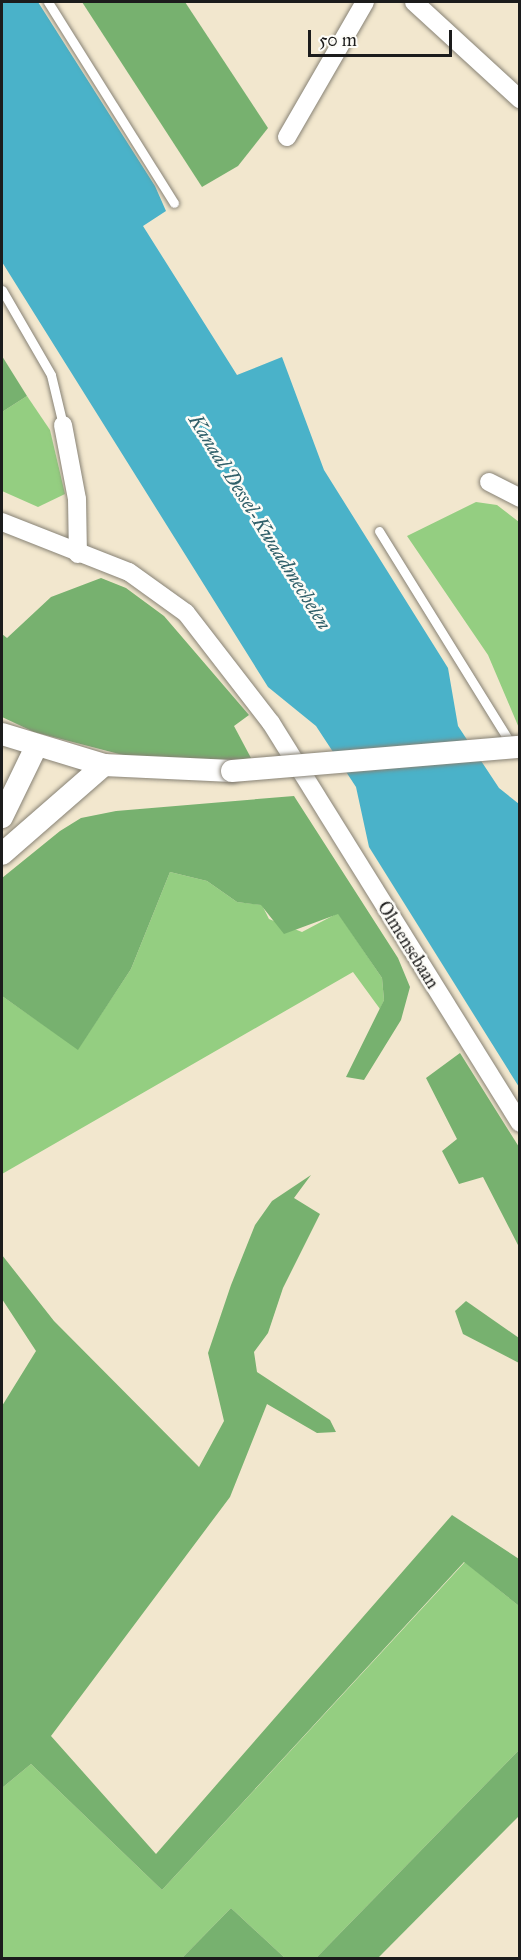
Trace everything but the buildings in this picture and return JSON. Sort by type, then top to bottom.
[{"type":"street","points":[[287,137],[365,2]]},
{"type":"street","points":[[414,2],[519,99]]},
{"type":"street","points":[[63,425],[77,498],[78,554]]},
{"type":"street","points":[[489,482],[519,498]]},
{"type":"street","name":"Olmensebaan","points":[[2,522],[78,554],[129,572],[159,591],[232,668],[519,1124]]},
{"type":"street","points":[[2,734],[35,749],[104,765],[232,771],[519,747]]},
{"type":"street","points":[[2,817],[35,749]]},
{"type":"street","points":[[2,854],[104,765]]},
{"type":"lane","points":[[48,2],[174,203]]},
{"type":"lane","points":[[2,290],[51,375],[63,425]]},
{"type":"lane","points":[[379,531],[519,757]]},
{"type":"green space","points":[[82,2],[185,2],[268,128],[238,166],[202,187]]},
{"type":"green space","points":[[2,356],[27,396],[2,412]]},
{"type":"green space","points":[[27,396],[50,430],[65,494],[38,507],[2,491],[2,412]]},
{"type":"green space","points":[[476,502],[497,505],[519,522],[519,728],[488,655],[407,536]]},
{"type":"green space","points":[[101,578],[126,588],[164,616],[249,715],[234,726],[251,758],[207,765],[150,762],[34,732],[2,717],[2,634],[7,638],[51,597]]},
{"type":"green space","points":[[294,796],[398,958],[410,987],[401,1020],[364,1080],[346,1077],[384,1000],[382,978],[338,914],[284,934],[261,905],[237,902],[207,881],[170,872],[131,969],[78,1050],[2,996],[2,878],[60,831],[81,818],[116,811]]},
{"type":"green space","points":[[170,872],[207,881],[237,902],[262,905],[269,919],[302,932],[338,913],[382,978],[384,1000],[380,1009],[353,972],[2,1174],[2,996],[78,1049],[131,969]]},
{"type":"green space","points":[[460,1053],[519,1147],[519,1247],[483,1177],[459,1184],[442,1151],[457,1139],[426,1078]]},
{"type":"green space","points":[[311,1175],[294,1198],[320,1214],[283,1288],[268,1333],[254,1352],[257,1372],[330,1420],[336,1432],[317,1433],[267,1404],[230,1497],[51,1736],[156,1854],[452,1515],[519,1559],[519,1606],[464,1562],[162,1890],[31,1764],[2,1788],[2,1406],[36,1351],[2,1299],[2,1255],[54,1321],[199,1467],[224,1421],[208,1353],[231,1285],[255,1225],[272,1201]]},
{"type":"green space","points":[[466,1301],[519,1338],[519,1363],[463,1334],[455,1311]]},
{"type":"green space","points":[[465,1562],[519,1606],[519,1750],[316,1958],[285,1958],[231,1908],[182,1958],[2,1958],[2,1788],[31,1764],[162,1890]]},
{"type":"green space","points":[[519,1750],[519,1816],[378,1958],[316,1958]]},
{"type":"green space","points":[[231,1908],[285,1958],[182,1958]]},
{"type":"water","name":"Kanaal Dessel-Kwaadmechelen","points":[[2,2],[38,2],[155,186],[166,211],[143,226],[237,375],[282,357],[324,470],[448,668],[458,726],[499,788],[519,804],[519,1087],[369,847],[356,787],[316,726],[268,687],[2,262]]}]
